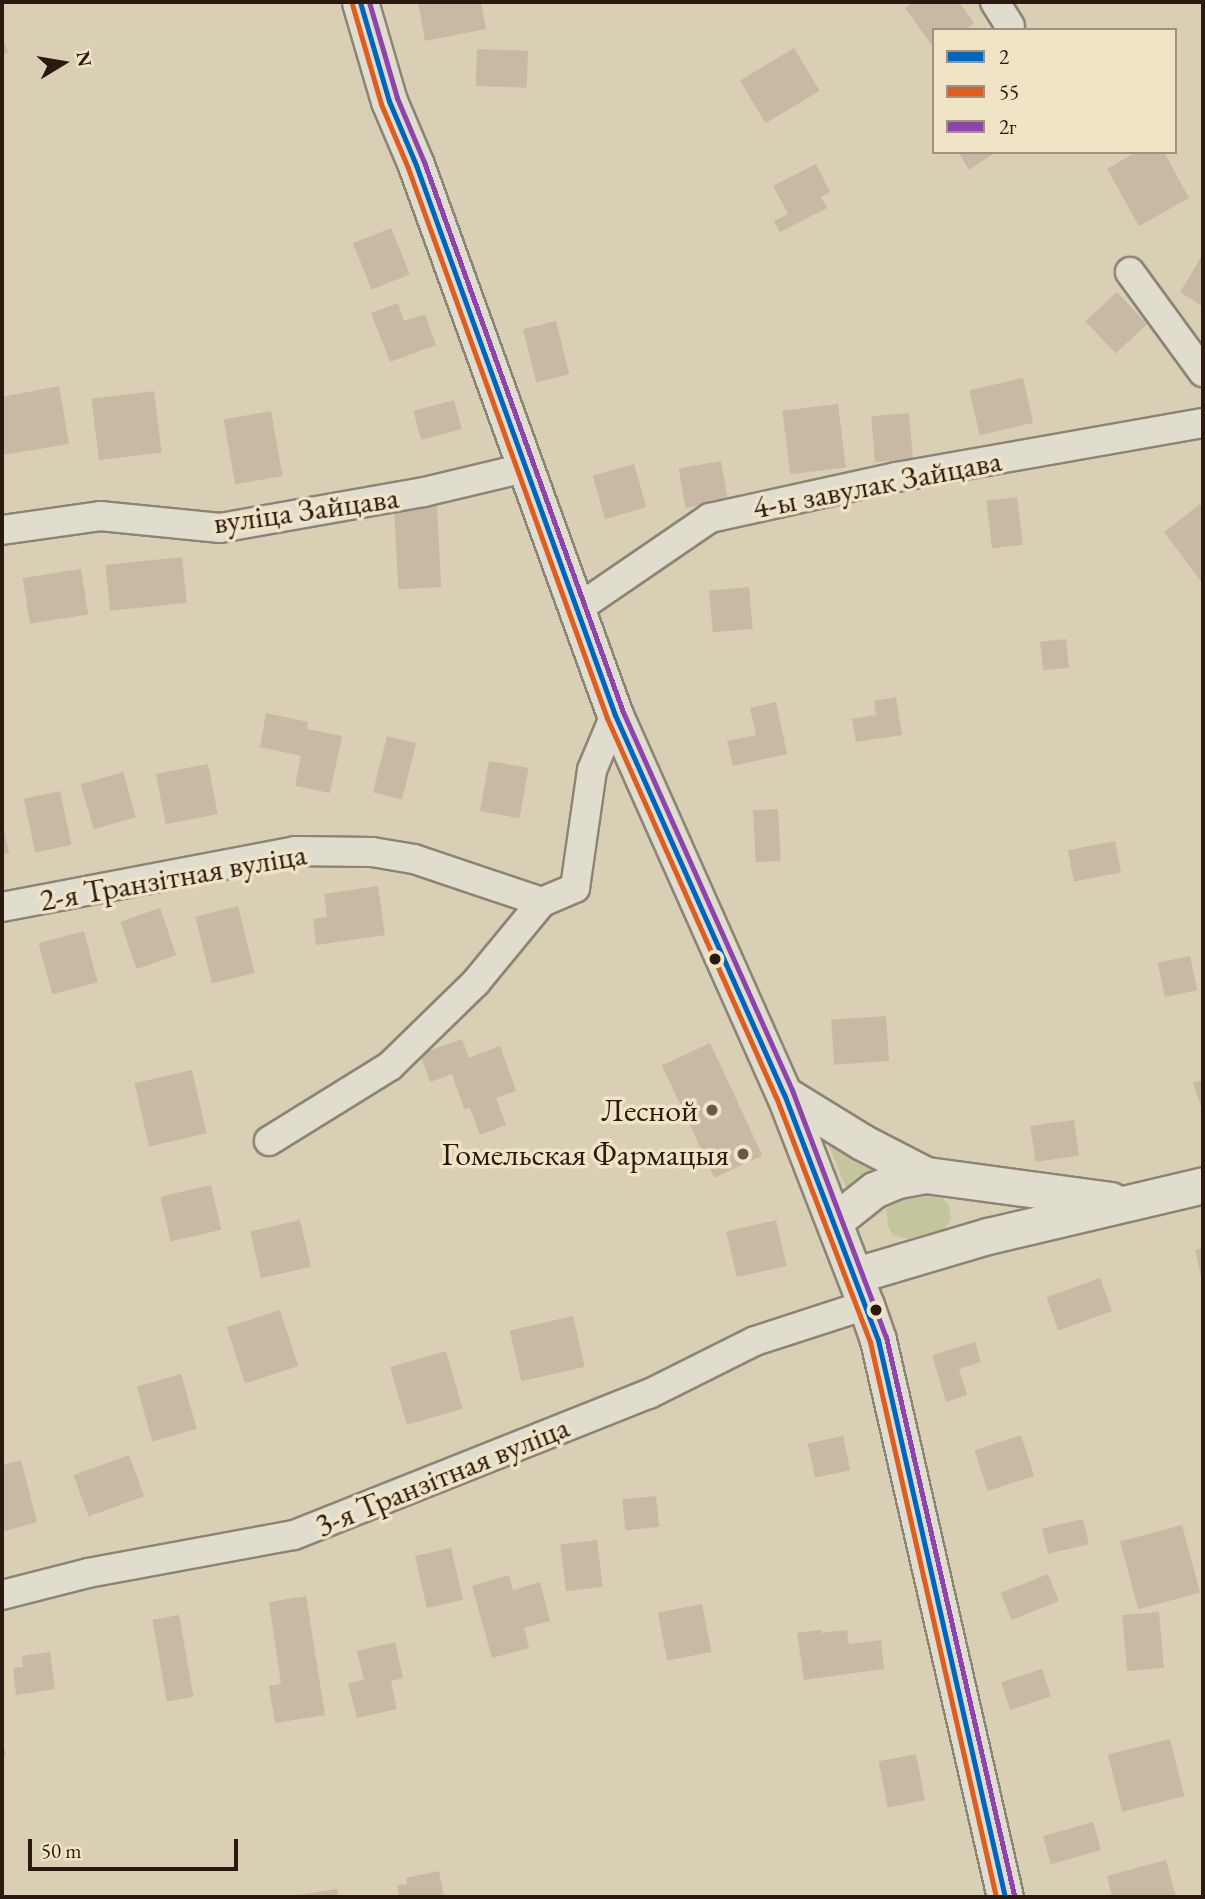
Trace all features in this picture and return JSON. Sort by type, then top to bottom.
[{"type":"street","points":[[360,2],[389,101],[416,165],[615,715],[784,1094],[861,1290],[878,1340],[1005,1897]]},
{"type":"street","points":[[995,2],[1010,26]]},
{"type":"street","points":[[1130,272],[1203,372]]},
{"type":"street","name":"4-ы завулак Зайцава","points":[[576,609],[710,518],[896,477],[1203,423]]},
{"type":"street","name":"вуліца Зайцава","points":[[2,530],[100,516],[220,528],[437,490],[525,468]]},
{"type":"street","points":[[269,1141],[390,1066],[476,982],[542,902],[575,888],[592,771],[615,715]]},
{"type":"street","name":"2-я Транзітная вуліца","points":[[2,907],[295,851],[372,852],[414,859],[542,902]]},
{"type":"street","points":[[784,1094],[862,1142],[926,1175]]},
{"type":"street","points":[[835,1221],[874,1190],[898,1180],[926,1175],[1127,1203]]},
{"type":"street","points":[[861,1290],[988,1236],[1203,1185]]},
{"type":"street","name":"3-я Транзітная вуліца","points":[[2,1595],[88,1573],[294,1535],[649,1394],[861,1290]]},
{"type":"green space","points":[[822,1129],[890,1166],[850,1197]]},
{"type":"green space","points":[[926,1192],[942,1197],[949,1206],[951,1219],[944,1229],[908,1239],[893,1235],[888,1226],[886,1209],[895,1200],[911,1193]]},
{"type":"building","points":[[418,2],[481,2],[486,29],[425,41]]},
{"type":"building","points":[[914,2],[959,2],[974,23],[968,28],[932,28],[932,45],[905,8]]},
{"type":"building","points":[[2,34],[8,53],[2,55]]},
{"type":"building","points":[[794,48],[820,91],[766,123],[740,80]]},
{"type":"building","points":[[477,49],[528,51],[527,88],[476,86]]},
{"type":"building","points":[[959,154],[993,154],[969,170]]},
{"type":"building","points":[[1133,154],[1165,154],[1189,198],[1139,226],[1107,169]]},
{"type":"building","points":[[816,164],[830,192],[821,197],[827,208],[780,232],[774,221],[788,214],[773,186]]},
{"type":"building","points":[[391,228],[410,274],[372,290],[353,243]]},
{"type":"building","points":[[1203,254],[1203,307],[1180,292]]},
{"type":"building","points":[[1117,292],[1147,324],[1116,354],[1086,321]]},
{"type":"building","points":[[398,303],[404,321],[425,314],[436,345],[390,362],[371,313]]},
{"type":"building","points":[[556,321],[569,374],[536,383],[523,329]]},
{"type":"building","points":[[1023,378],[1033,423],[980,435],[969,390]]},
{"type":"building","points":[[59,386],[69,444],[4,455],[2,397]]},
{"type":"building","points":[[154,391],[162,453],[99,460],[91,399]]},
{"type":"building","points":[[454,400],[462,429],[421,440],[413,411]]},
{"type":"building","points":[[838,404],[846,468],[790,474],[782,411]]},
{"type":"building","points":[[271,411],[282,476],[235,484],[224,419]]},
{"type":"building","points":[[909,413],[913,459],[875,462],[871,416]]},
{"type":"building","points":[[721,461],[728,500],[686,508],[679,468]]},
{"type":"building","points":[[634,464],[646,507],[605,519],[593,476]]},
{"type":"building","points":[[1017,497],[1023,545],[992,548],[986,501]]},
{"type":"building","points":[[1200,504],[1203,509],[1203,584],[1164,532]]},
{"type":"building","points":[[437,506],[441,587],[398,589],[394,508]]},
{"type":"building","points":[[182,557],[187,603],[110,611],[105,565]]},
{"type":"building","points":[[81,569],[88,614],[30,624],[23,578]]},
{"type":"building","points":[[749,587],[753,629],[713,632],[709,590]]},
{"type":"building","points":[[1066,639],[1069,668],[1043,671],[1040,642]]},
{"type":"building","points":[[896,697],[902,735],[856,742],[852,719],[876,715],[874,701]]},
{"type":"building","points":[[776,702],[787,754],[733,766],[727,741],[756,735],[750,708]]},
{"type":"building","points":[[266,713],[308,722],[307,729],[342,736],[330,793],[295,786],[301,756],[260,747]]},
{"type":"building","points":[[387,736],[416,743],[402,800],[373,792]]},
{"type":"building","points":[[489,761],[528,768],[520,818],[480,811]]},
{"type":"building","points":[[208,764],[218,814],[166,824],[156,774]]},
{"type":"building","points":[[123,772],[136,817],[94,829],[81,784]]},
{"type":"building","points":[[60,791],[71,845],[35,852],[24,799]]},
{"type":"building","points":[[778,809],[781,861],[756,862],[753,810]]},
{"type":"building","points":[[2,825],[9,853],[2,855]]},
{"type":"building","points":[[1115,841],[1121,872],[1074,882],[1068,850]]},
{"type":"building","points":[[378,886],[385,935],[316,945],[313,919],[327,917],[324,894]]},
{"type":"building","points":[[238,906],[255,973],[212,984],[195,917]]},
{"type":"building","points":[[160,908],[176,955],[137,969],[120,922]]},
{"type":"building","points":[[84,931],[98,982],[52,994],[39,943]]},
{"type":"building","points":[[1190,956],[1197,990],[1165,997],[1158,963]]},
{"type":"building","points":[[886,1016],[889,1061],[834,1065],[831,1020]]},
{"type":"building","points":[[462,1039],[469,1058],[500,1046],[516,1091],[496,1098],[506,1125],[480,1135],[470,1108],[464,1109],[452,1074],[430,1082],[420,1054]]},
{"type":"building","name":"Лесной","points":[[710,1043],[762,1155],[714,1178],[662,1065]]},
{"type":"building","points":[[192,1070],[207,1133],[149,1147],[135,1083]]},
{"type":"building","points":[[1203,1080],[1203,1113],[1193,1083]]},
{"type":"building","points":[[1074,1120],[1079,1156],[1035,1162],[1030,1126]]},
{"type":"building","points":[[211,1185],[221,1230],[171,1242],[160,1197]]},
{"type":"building","points":[[300,1220],[311,1267],[261,1278],[250,1231]]},
{"type":"building","points":[[776,1220],[787,1266],[737,1277],[726,1231]]},
{"type":"building","points":[[1203,1248],[1203,1281],[1202,1281],[1195,1250]]},
{"type":"building","points":[[1100,1278],[1112,1311],[1058,1330],[1046,1297]]},
{"type":"building","points":[[280,1310],[298,1366],[245,1383],[227,1327]]},
{"type":"building","points":[[573,1316],[585,1367],[521,1381],[510,1331]]},
{"type":"building","points":[[975,1342],[981,1362],[959,1369],[967,1395],[946,1402],[932,1355]]},
{"type":"building","points":[[446,1351],[463,1409],[407,1425],[390,1367]]},
{"type":"building","points":[[181,1374],[197,1429],[152,1441],[137,1387]]},
{"type":"building","points":[[1021,1435],[1034,1476],[988,1491],[974,1450]]},
{"type":"building","points":[[843,1436],[850,1470],[815,1478],[808,1443]]},
{"type":"building","points":[[129,1455],[144,1496],[89,1517],[74,1475]]},
{"type":"building","points":[[21,1460],[37,1522],[2,1532],[2,1465]]},
{"type":"building","points":[[656,1496],[659,1527],[625,1530],[622,1500]]},
{"type":"building","points":[[1083,1519],[1089,1544],[1048,1554],[1042,1528]]},
{"type":"building","points":[[1182,1525],[1200,1593],[1138,1609],[1120,1542]]},
{"type":"building","points":[[597,1540],[603,1587],[566,1591],[560,1545]]},
{"type":"building","points":[[451,1548],[463,1600],[427,1608],[415,1556]]},
{"type":"building","points":[[1048,1574],[1059,1601],[1012,1620],[1001,1593]]},
{"type":"building","points":[[509,1575],[513,1590],[540,1582],[550,1621],[524,1628],[529,1648],[492,1658],[472,1586]]},
{"type":"building","points":[[306,1596],[325,1715],[275,1723],[269,1686],[281,1684],[269,1602]]},
{"type":"building","points":[[702,1604],[711,1652],[667,1661],[658,1613]]},
{"type":"building","points":[[1159,1612],[1164,1668],[1127,1671],[1122,1615]]},
{"type":"building","points":[[179,1615],[193,1697],[167,1701],[152,1620]]},
{"type":"building","points":[[821,1630],[821,1633],[847,1630],[849,1644],[881,1640],[884,1669],[804,1680],[797,1633]]},
{"type":"building","points":[[395,1642],[403,1678],[391,1681],[397,1709],[357,1718],[348,1683],[364,1680],[357,1651]]},
{"type":"building","points":[[50,1652],[55,1689],[16,1695],[13,1668],[23,1667],[22,1656]]},
{"type":"building","points":[[1042,1669],[1051,1697],[1010,1710],[1001,1682]]},
{"type":"building","points":[[2,1738],[6,1755],[2,1756]]},
{"type":"building","points":[[1170,1739],[1184,1796],[1122,1812],[1108,1754]]},
{"type":"building","points":[[916,1754],[925,1800],[888,1807],[879,1761]]},
{"type":"building","points":[[1093,1822],[1101,1850],[1051,1864],[1043,1836]]},
{"type":"building","points":[[1166,1860],[1176,1897],[1112,1897],[1107,1876]]},
{"type":"building","points":[[439,1871],[444,1897],[399,1897],[397,1885],[407,1884],[406,1878]]},
{"type":"building","points":[[337,1889],[338,1897],[293,1897],[293,1896]]},
{"type":"transit line","name":"2","points":[[360,2],[389,101],[416,165],[615,715],[784,1094],[878,1340],[1005,1897]]},
{"type":"transit line","name":"2г","points":[[369,2],[397,98],[424,162],[623,712],[792,1090],[886,1337],[1014,1895]]},
{"type":"transit line","name":"55","points":[[352,4],[381,104],[408,168],[607,718],[776,1097],[870,1342],[996,1897]]},
{"type":"place","name":"Лесной","points":[[712,1110]]},
{"type":"place","name":"Гомельская Фармацыя","points":[[743,1154]]}]
